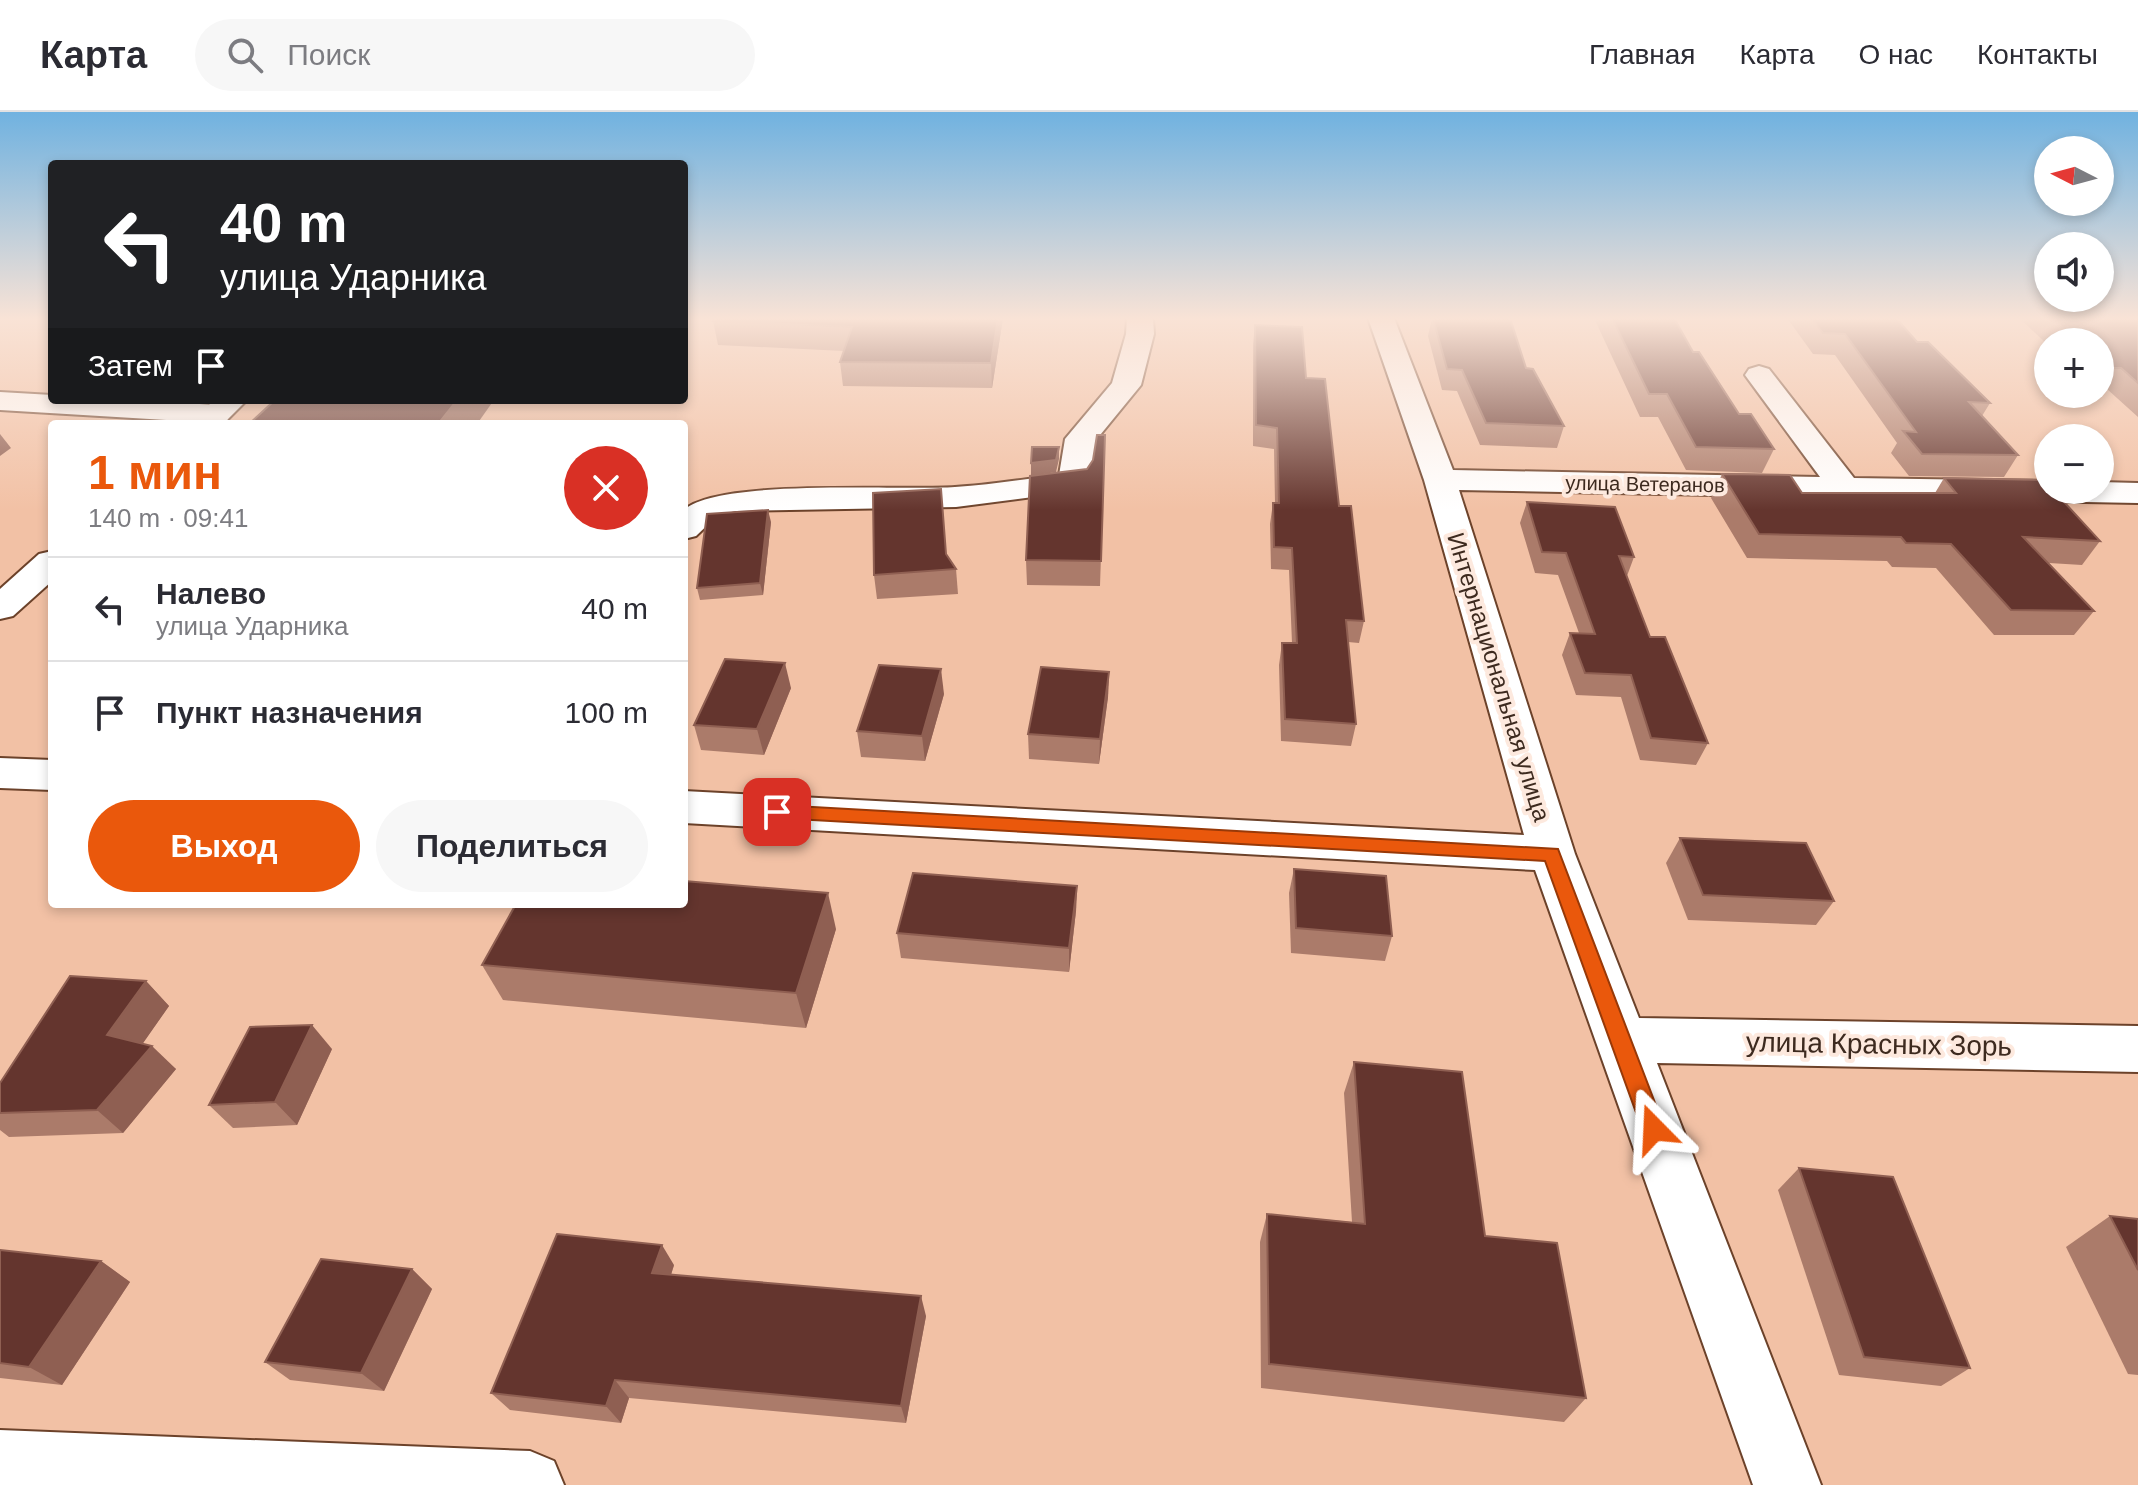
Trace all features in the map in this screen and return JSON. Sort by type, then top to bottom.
[{"type":"street","points":[[688,525],[706,508],[736,501],[956,497],[1074,483],[1081,439],[1127,382]]},
{"type":"street","name":"Интернациональная улица","points":[[1404,382],[1440,480],[1552,854],[1787,1485]]},
{"type":"street","points":[[1764,382],[1844,487]]},
{"type":"street","points":[[0,401],[48,404]]},
{"type":"street","points":[[54,404],[218,413]]},
{"type":"street","name":"улица Ветеранов","points":[[1440,480],[2138,493]]},
{"type":"street","points":[[0,608],[48,566]]},
{"type":"street","points":[[0,773],[48,775]]},
{"type":"street","points":[[688,807],[1552,854]]},
{"type":"street","name":"улица Красных Зорь","points":[[1620,1040],[2138,1049]]},
{"type":"street","points":[[0,1464],[530,1485]]},
{"type":"building","points":[[1256,382],[1325,382],[1339,506],[1351,506],[1364,621],[1346,620],[1356,724],[1285,719],[1282,643],[1297,643],[1292,548],[1274,547],[1273,503],[1279,503],[1277,428],[1256,425]]},
{"type":"building","points":[[1467,382],[1540,382],[1564,426],[1486,423]]},
{"type":"building","points":[[1643,382],[1718,382],[1739,414],[1751,414],[1774,449],[1696,447],[1667,394],[1649,394]]},
{"type":"building","points":[[1880,382],[1969,382],[1990,403],[1969,402],[2018,455],[1922,454],[1903,431],[1916,432]]},
{"type":"building","points":[[271,404],[454,404],[441,420],[253,420]]},
{"type":"building","points":[[1097,435],[1105,435],[1101,561],[1026,560],[1030,476],[1087,469],[1093,460]]},
{"type":"building","points":[[1032,447],[1059,447],[1056,460],[1031,463]]},
{"type":"building","points":[[1722,474],[1790,475],[1802,493],[1956,493],[1944,478],[2034,480],[2034,504],[2066,504],[2100,541],[2023,537],[2094,611],[2011,610],[1951,544],[1906,543],[1901,537],[1759,534]]},
{"type":"building","points":[[941,489],[946,554],[956,569],[874,575],[873,493]]},
{"type":"building","points":[[1527,502],[1615,507],[1634,557],[1619,556],[1650,637],[1665,637],[1708,743],[1651,738],[1631,675],[1585,673],[1570,633],[1595,634],[1566,553],[1542,552]]},
{"type":"building","points":[[768,510],[760,583],[697,588],[707,514]]},
{"type":"building","points":[[725,659],[785,663],[757,729],[694,725]]},
{"type":"building","points":[[879,665],[941,669],[922,736],[857,731]]},
{"type":"building","points":[[1041,667],[1109,672],[1100,739],[1028,734]]},
{"type":"building","points":[[1680,838],[1806,843],[1834,901],[1703,895]]},
{"type":"building","points":[[1294,869],[1386,876],[1392,936],[1296,928]]},
{"type":"building","points":[[913,873],[1077,886],[1069,948],[897,933]]},
{"type":"building","points":[[688,881],[828,893],[796,993],[482,965],[514,908],[688,908]]},
{"type":"building","points":[[70,976],[146,981],[107,1035],[152,1046],[97,1110],[0,1113],[0,1083]]},
{"type":"building","points":[[312,1025],[275,1102],[209,1105],[250,1027]]},
{"type":"building","points":[[1354,1062],[1462,1072],[1485,1236],[1557,1243],[1586,1398],[1269,1364],[1267,1214],[1365,1224]]},
{"type":"building","points":[[1799,1168],[1893,1177],[1970,1368],[1864,1357]]},
{"type":"building","points":[[2110,1216],[2138,1219],[2138,1270]]},
{"type":"building","points":[[557,1234],[662,1245],[652,1273],[921,1296],[901,1406],[615,1380],[606,1406],[491,1393]]},
{"type":"building","points":[[0,1250],[101,1261],[29,1367],[0,1363]]},
{"type":"building","points":[[321,1259],[412,1269],[361,1373],[265,1362]]},
{"type":"route","points":[[777,812],[1552,854],[1654,1129]]}]
